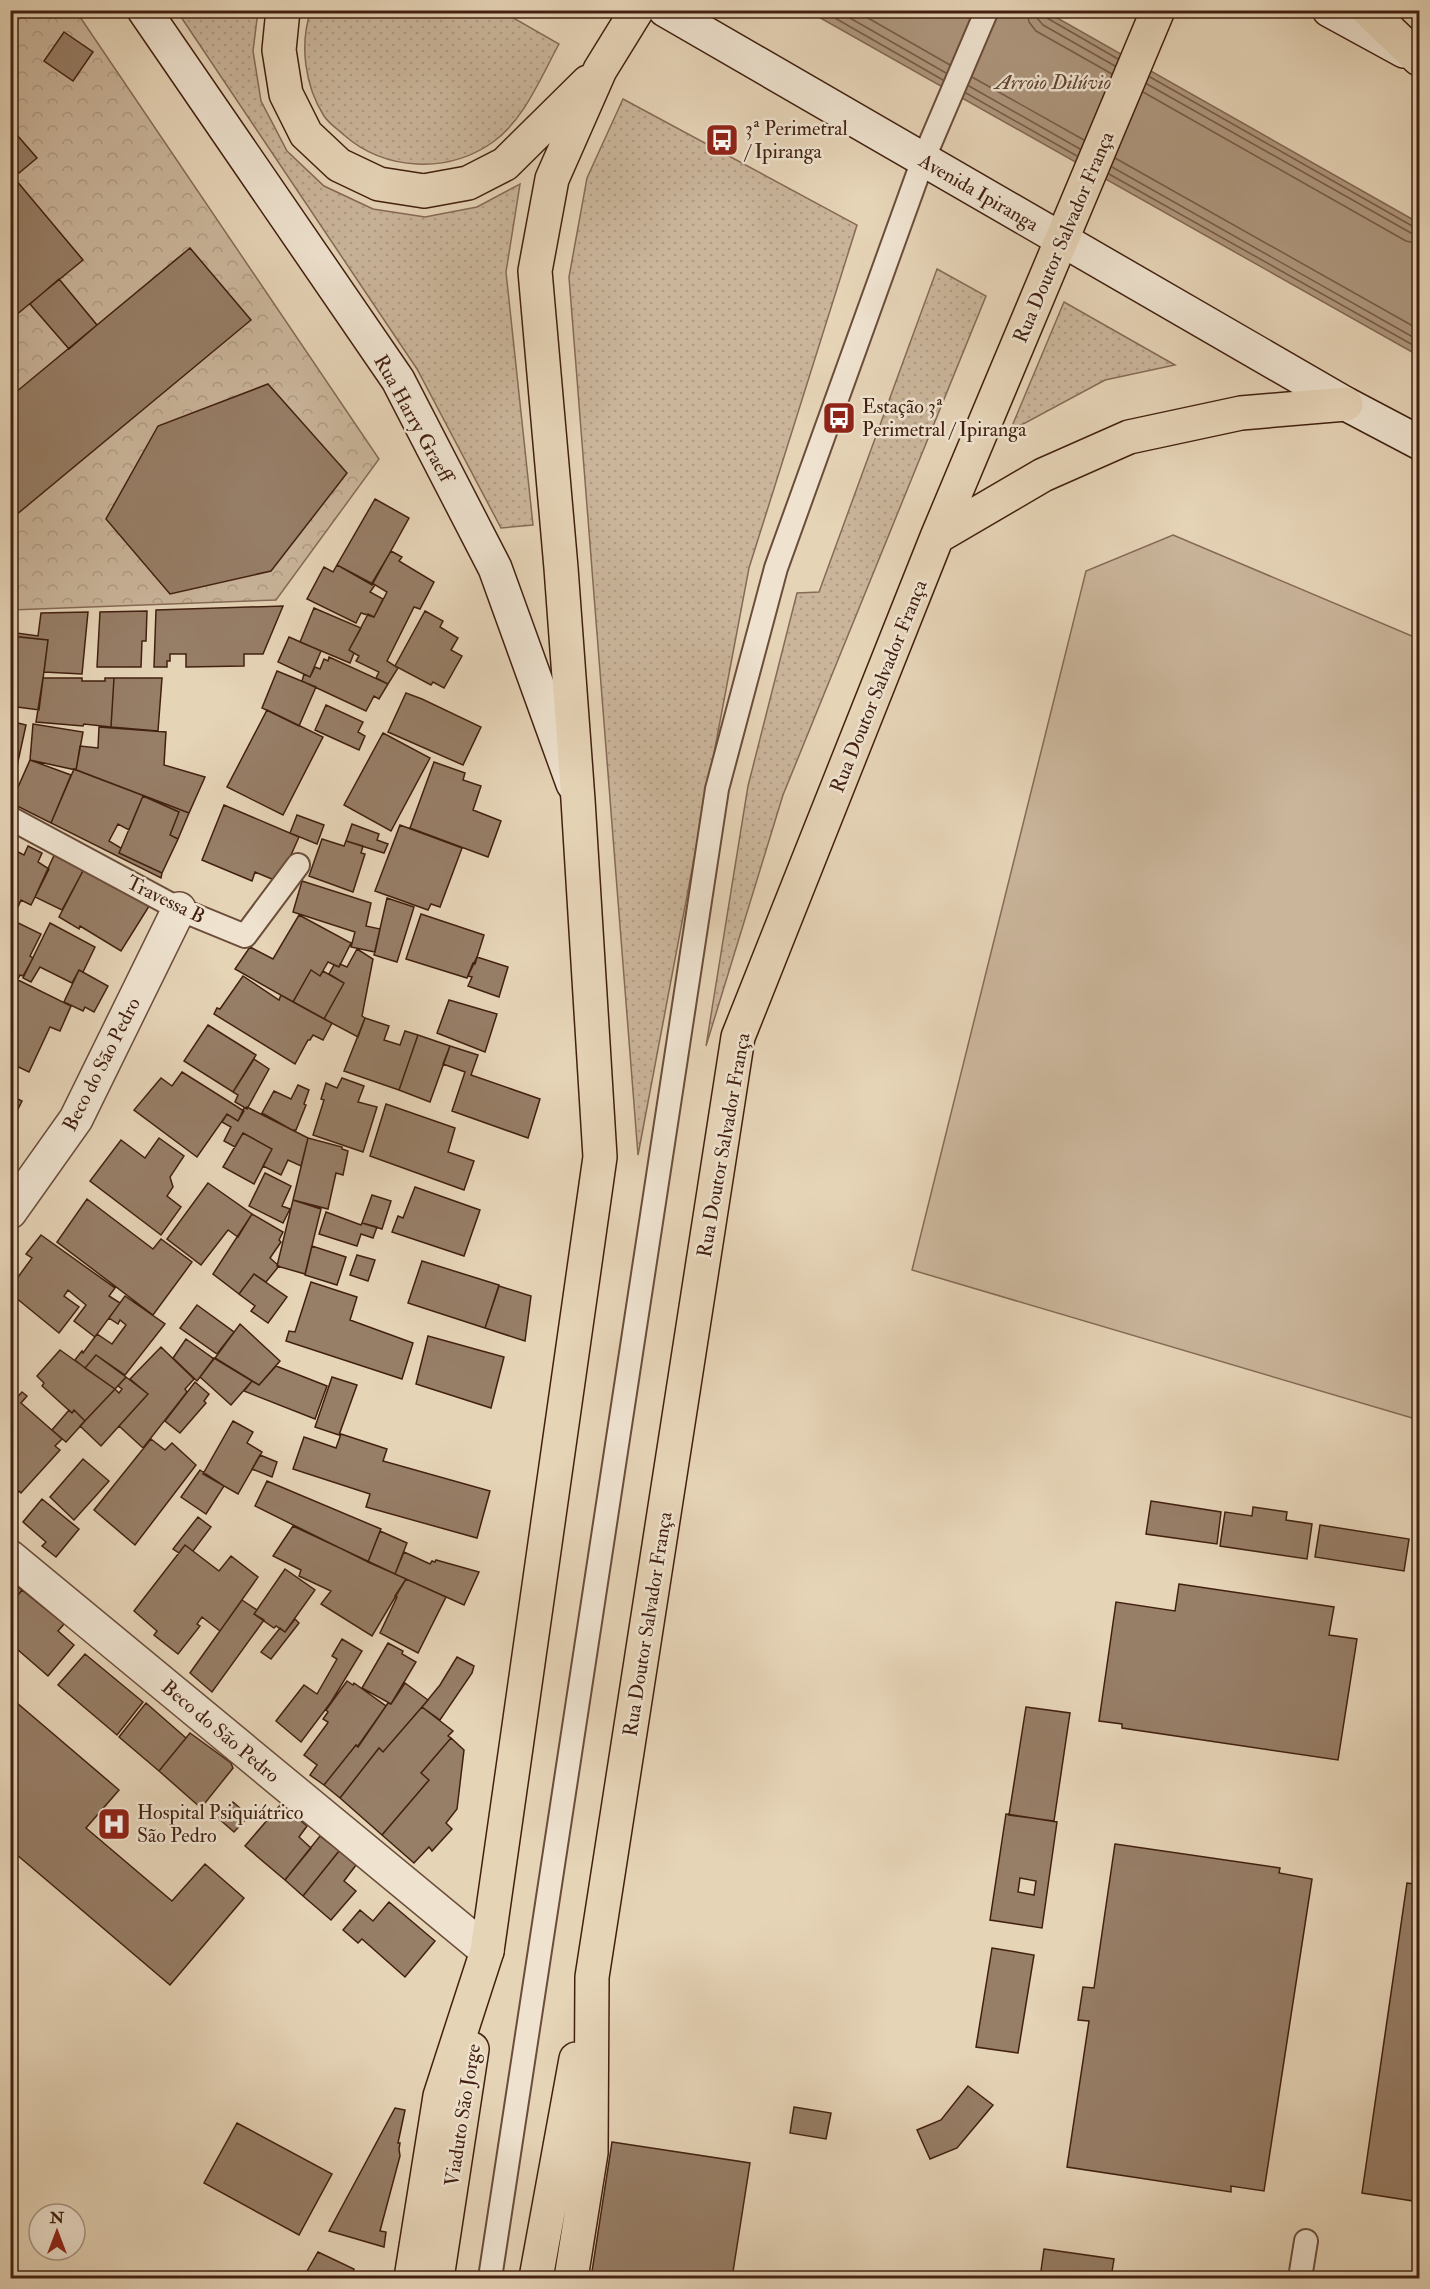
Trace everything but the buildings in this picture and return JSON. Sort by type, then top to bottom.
[{"type":"main road","name":"Rua Harry Graeff","points":[[144,10],[398,380],[495,568],[578,800]]},
{"type":"main road","points":[[283,10],[279,50],[286,94],[306,134],[339,165],[379,184],[424,191],[468,183],[505,164],[600,70]]},
{"type":"main road","points":[[411,2278],[440,2096],[487,1951],[600,1157],[561,568],[535,271],[552,179],[600,70],[637,10]]},
{"type":"main road","name":"Avenida Ipiranga","points":[[664,10],[1346,404],[1419,443]]},
{"type":"main road","points":[[1329,10],[1419,59]]},
{"type":"main road","points":[[1368,10],[1419,59]]},
{"type":"main road","name":"Rua Doutor Salvador França","points":[[571,2278],[591,2152],[592,1977],[738,1037],[937,537],[1153,23]]},
{"type":"main road","points":[[937,537],[1043,475],[1129,437],[1241,413],[1346,404]]},
{"type":"main road","name":"Beco do São Pedro","points":[[10,1212],[76,1119],[179,909]]},
{"type":"main road","name":"Beco do São Pedro","points":[[10,1557],[487,1951]]},
{"type":"main road","name":"Viaduto São Jorge","points":[[436,2278],[487,1951]]},
{"type":"main road","points":[[536,2278],[592,1977]]},
{"type":"lane","points":[[490,2278],[717,789],[776,568],[923,160],[987,10]]},
{"type":"lane","name":"Travessa B","points":[[10,818],[179,909],[245,936],[298,865]]},
{"type":"lane","points":[[1300,2278],[1306,2241]]},
{"type":"green space","points":[[311,10],[501,11],[559,44],[523,110],[504,133],[475,152],[456,159],[417,164],[378,156],[360,147],[328,122],[317,104],[308,79],[305,37]]},
{"type":"green space","points":[[10,11],[76,11],[379,459],[276,600],[11,610]]},
{"type":"green space","points":[[177,11],[258,11],[253,51],[261,101],[287,151],[324,186],[373,209],[425,217],[477,207],[520,184],[506,272],[533,525],[501,528],[417,369]]},
{"type":"green space","points":[[623,99],[857,225],[749,568],[638,1155],[569,277],[587,178]]},
{"type":"green space","points":[[937,269],[986,296],[783,795],[706,1046],[748,786],[797,593],[819,592]]},
{"type":"green space","points":[[1064,302],[1175,365],[1105,380],[1010,431]]},
{"type":"green space","points":[[1173,535],[1419,639],[1419,1420],[912,1270],[1086,571]]},
{"type":"water","name":"Arroio Dilúvio","points":[[808,11],[1045,11],[1419,223],[1419,356]]},
{"type":"place","name":"3ª Perimetral / Ipiranga","points":[[722,140]]},
{"type":"place","name":"Estação 3ª Perimetral / Ipiranga","points":[[839,418]]},
{"type":"place","name":"Hospital Psiquiátrico São Pedro","points":[[114,1824]]}]
